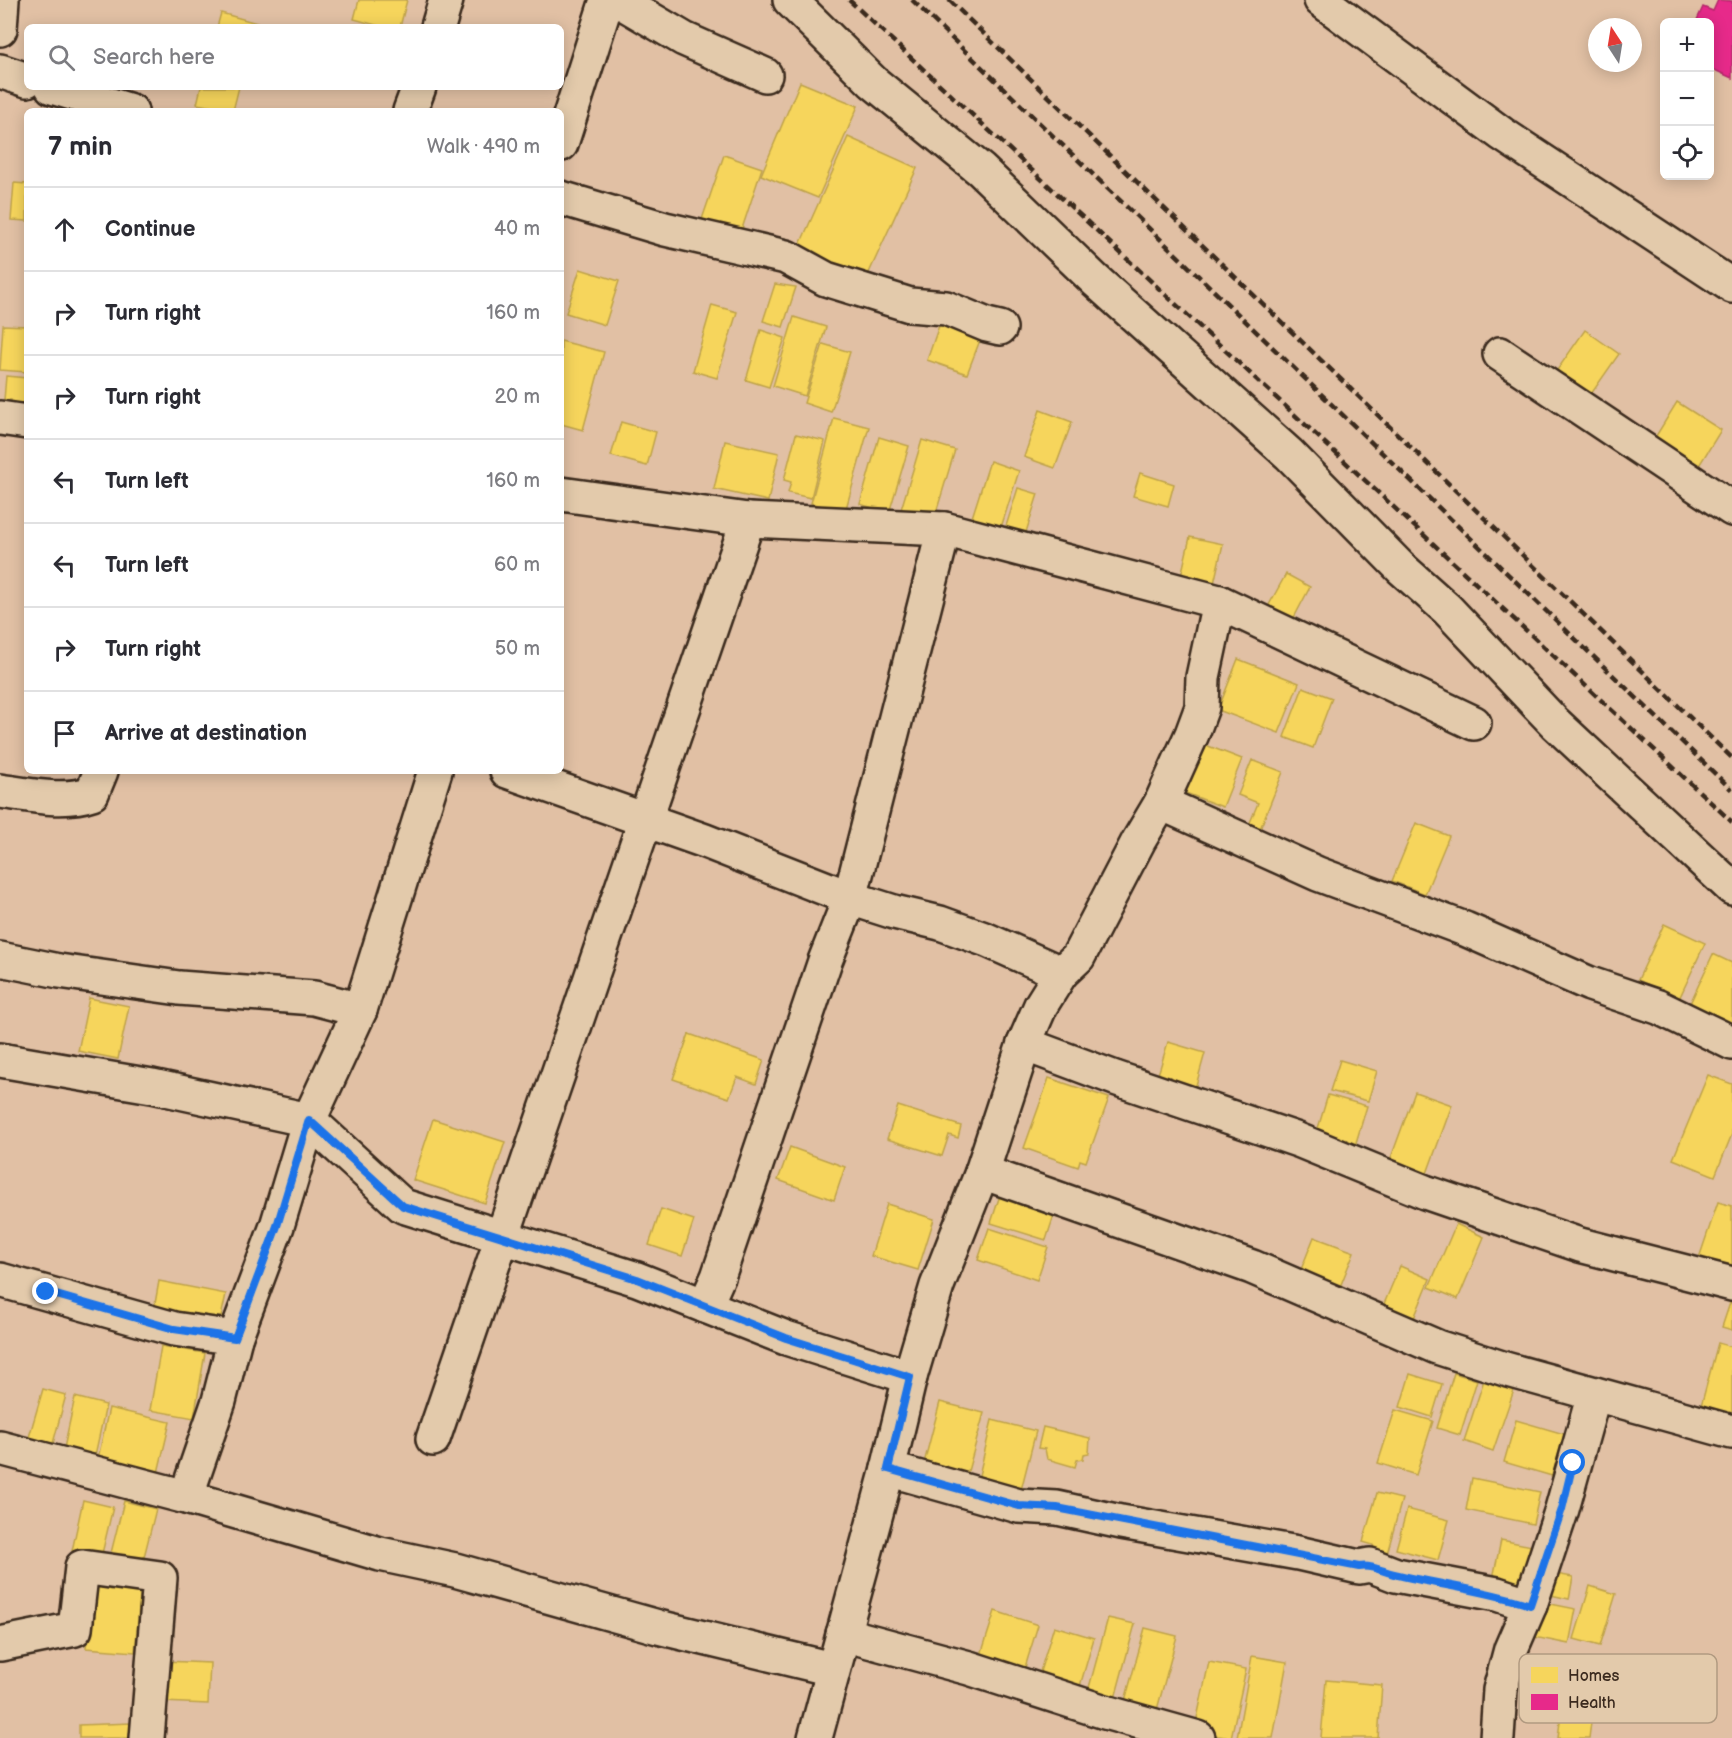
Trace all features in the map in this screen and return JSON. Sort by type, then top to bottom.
[{"type":"street","points":[[0,29],[2,0]]},
{"type":"street","points":[[439,24],[446,0]]},
{"type":"street","points":[[564,135],[607,0]]},
{"type":"street","points":[[618,0],[684,39],[765,75]]},
{"type":"street","points":[[790,0],[873,82],[981,170],[1095,280],[1289,454],[1401,568],[1447,609],[1555,723],[1732,888]]},
{"type":"street","points":[[1321,0],[1502,134],[1732,286]]},
{"type":"street","points":[[0,71],[24,79]]},
{"type":"street","points":[[62,90],[121,108]]},
{"type":"street","points":[[411,108],[418,90]]},
{"type":"street","points":[[564,199],[665,229],[786,257],[826,279],[910,305],[946,308],[987,326],[1000,327]]},
{"type":"street","points":[[1500,354],[1732,509]]},
{"type":"street","points":[[0,418],[24,422]]},
{"type":"street","points":[[564,494],[748,520],[944,529],[1219,602],[1474,723]]},
{"type":"street","points":[[433,1439],[748,520]]},
{"type":"street","points":[[705,1306],[718,1277],[825,960],[850,898],[944,529]]},
{"type":"street","points":[[815,1738],[888,1469],[910,1377],[937,1286],[982,1172],[1024,1044],[1041,1005],[1061,973],[1078,957],[1139,840],[1161,803],[1202,707],[1203,677],[1219,602]]},
{"type":"street","points":[[0,791],[66,800],[92,793],[100,774]]},
{"type":"street","points":[[186,1497],[219,1401],[235,1338],[277,1226],[309,1120],[360,1010],[434,774]]},
{"type":"street","points":[[515,774],[850,898],[940,923],[1061,973]]},
{"type":"street","points":[[1161,803],[1318,874],[1465,929],[1590,984],[1658,1007],[1732,1043]]},
{"type":"street","points":[[0,959],[59,971],[179,988],[314,998],[360,1010]]},
{"type":"street","points":[[1024,1044],[1115,1078],[1298,1140],[1425,1192],[1580,1245],[1732,1284]]},
{"type":"street","points":[[0,1060],[152,1086],[309,1120],[403,1206],[637,1279],[796,1341],[910,1377]]},
{"type":"street","points":[[982,1172],[1252,1267],[1437,1347],[1732,1432]]},
{"type":"street","points":[[0,1280],[174,1329],[235,1338]]},
{"type":"street","points":[[1497,1738],[1500,1690],[1511,1649],[1530,1605],[1562,1509],[1594,1394]]},
{"type":"street","points":[[0,1448],[186,1497],[380,1554],[455,1570],[658,1627],[832,1669]]},
{"type":"street","points":[[888,1469],[1019,1506],[1057,1508],[1359,1567],[1370,1565],[1396,1575],[1497,1594],[1530,1605]]},
{"type":"street","points":[[0,1644],[75,1629],[82,1568],[160,1578],[147,1738]]},
{"type":"street","points":[[843,1634],[969,1668],[1118,1727],[1198,1738]]},
{"type":"building: Homes","points":[[359,0],[407,0],[401,24],[372,24],[354,19]]},
{"type":"building: Homes","points":[[221,13],[257,23],[257,24],[218,24]]},
{"type":"building: Homes","points":[[800,82],[858,106],[818,198],[761,175]]},
{"type":"building: Homes","points":[[200,90],[238,90],[234,108],[197,104]]},
{"type":"building: Homes","points":[[848,137],[917,168],[862,288],[794,258]]},
{"type":"building: Homes","points":[[724,155],[762,168],[738,241],[699,228]]},
{"type":"building: Homes","points":[[14,183],[24,184],[24,221],[11,220]]},
{"type":"building: Homes","points":[[580,269],[619,281],[605,325],[566,313]]},
{"type":"building: Homes","points":[[775,284],[796,287],[783,327],[763,321]]},
{"type":"building: Homes","points":[[712,305],[737,312],[717,378],[693,371]]},
{"type":"building: Homes","points":[[794,317],[826,327],[805,396],[773,386]]},
{"type":"building: Homes","points":[[941,320],[982,335],[967,374],[927,360]]},
{"type":"building: Homes","points":[[3,325],[24,326],[24,372],[0,370]]},
{"type":"building: Homes","points":[[761,330],[785,338],[769,387],[746,380]]},
{"type":"building: Homes","points":[[1585,330],[1619,354],[1589,397],[1555,373]]},
{"type":"building: Homes","points":[[564,342],[604,352],[583,430],[564,425]]},
{"type":"building: Homes","points":[[823,344],[850,352],[831,412],[804,403]]},
{"type":"building: Homes","points":[[6,376],[24,378],[24,409],[10,407],[11,400],[4,400]]},
{"type":"building: Homes","points":[[1677,402],[1721,430],[1695,472],[1651,444]]},
{"type":"building: Homes","points":[[1040,410],[1072,422],[1055,468],[1024,457]]},
{"type":"building: Homes","points":[[834,418],[869,427],[845,512],[811,503]]},
{"type":"building: Homes","points":[[621,422],[656,432],[647,466],[611,456]]},
{"type":"building: Homes","points":[[796,434],[825,441],[811,498],[788,493],[791,482],[784,480]]},
{"type":"building: Homes","points":[[879,437],[909,446],[889,513],[860,504]]},
{"type":"building: Homes","points":[[922,440],[955,450],[932,526],[899,516]]},
{"type":"building: Homes","points":[[725,441],[779,453],[768,501],[714,489]]},
{"type":"building: Homes","points":[[990,461],[1019,471],[997,540],[968,530]]},
{"type":"building: Homes","points":[[1140,473],[1174,484],[1168,506],[1133,496]]},
{"type":"building: Homes","points":[[1018,488],[1038,494],[1022,545],[1002,539]]},
{"type":"building: Homes","points":[[1190,537],[1223,544],[1212,592],[1179,585]]},
{"type":"building: Homes","points":[[1286,574],[1310,587],[1289,627],[1264,614]]},
{"type":"building: Homes","points":[[1238,659],[1299,683],[1279,733],[1218,710]]},
{"type":"building: Homes","points":[[1303,687],[1332,698],[1313,748],[1284,737]]},
{"type":"building: Homes","points":[[1203,744],[1242,759],[1223,807],[1183,792]]},
{"type":"building: Homes","points":[[1252,760],[1283,772],[1260,829],[1249,825],[1258,803],[1238,795]]},
{"type":"building: Homes","points":[[1416,823],[1449,836],[1425,894],[1392,881]]},
{"type":"building: Homes","points":[[1664,924],[1705,943],[1679,999],[1638,980]]},
{"type":"building: Homes","points":[[1713,954],[1732,963],[1732,1031],[1687,1010]]},
{"type":"building: Homes","points":[[89,998],[129,1006],[118,1059],[78,1051]]},
{"type":"building: Homes","points":[[689,1034],[764,1060],[756,1084],[737,1077],[729,1098],[673,1079]]},
{"type":"building: Homes","points":[[1168,1042],[1205,1053],[1195,1089],[1157,1078]]},
{"type":"building: Homes","points":[[1340,1060],[1377,1071],[1368,1101],[1330,1091]]},
{"type":"building: Homes","points":[[1708,1075],[1732,1084],[1732,1134],[1715,1176],[1673,1159]]},
{"type":"building: Homes","points":[[1049,1078],[1109,1098],[1086,1162],[1080,1160],[1078,1167],[1024,1148]]},
{"type":"building: Homes","points":[[1415,1092],[1452,1105],[1426,1176],[1389,1163]]},
{"type":"building: Homes","points":[[1328,1095],[1367,1106],[1355,1146],[1316,1135]]},
{"type":"building: Homes","points":[[898,1106],[961,1126],[958,1138],[949,1135],[942,1156],[887,1139]]},
{"type":"building: Homes","points":[[433,1119],[505,1142],[485,1203],[413,1180]]},
{"type":"building: Homes","points":[[790,1147],[845,1167],[834,1200],[778,1180]]},
{"type":"building: Homes","points":[[1001,1192],[1056,1209],[1046,1240],[991,1223]]},
{"type":"building: Homes","points":[[1718,1202],[1732,1206],[1732,1276],[1697,1264]]},
{"type":"building: Homes","points":[[887,1204],[934,1219],[918,1270],[871,1256]]},
{"type":"building: Homes","points":[[661,1209],[694,1220],[682,1256],[649,1245]]},
{"type":"building: Homes","points":[[1456,1224],[1484,1237],[1458,1299],[1429,1287]]},
{"type":"building: Homes","points":[[989,1228],[1048,1247],[1037,1280],[978,1260]]},
{"type":"building: Homes","points":[[1314,1237],[1354,1252],[1338,1292],[1298,1277]]},
{"type":"building: Homes","points":[[1400,1266],[1430,1279],[1412,1323],[1381,1311]]},
{"type":"building: Homes","points":[[159,1281],[226,1294],[219,1327],[153,1315]]},
{"type":"building: Homes","points":[[1730,1303],[1732,1303],[1732,1330],[1722,1327]]},
{"type":"building: Homes","points":[[1718,1343],[1732,1347],[1732,1426],[1698,1417]]},
{"type":"building: Homes","points":[[161,1346],[205,1353],[194,1418],[150,1410]]},
{"type":"building: Homes","points":[[1454,1373],[1477,1380],[1460,1435],[1437,1428]]},
{"type":"building: Homes","points":[[1410,1374],[1442,1384],[1432,1417],[1400,1407]]},
{"type":"building: Homes","points":[[1484,1380],[1514,1390],[1493,1451],[1464,1441]]},
{"type":"building: Homes","points":[[43,1389],[66,1395],[51,1451],[27,1444]]},
{"type":"building: Homes","points":[[75,1397],[106,1405],[94,1460],[63,1453]]},
{"type":"building: Homes","points":[[940,1402],[984,1413],[965,1482],[922,1471]]},
{"type":"building: Homes","points":[[109,1408],[170,1422],[157,1477],[97,1463]]},
{"type":"building: Homes","points":[[1395,1410],[1433,1421],[1416,1475],[1378,1463]]},
{"type":"building: Homes","points":[[992,1420],[1036,1431],[1020,1494],[977,1484]]},
{"type":"building: Homes","points":[[1516,1420],[1564,1434],[1552,1476],[1504,1462]]},
{"type":"building: Homes","points":[[1043,1427],[1090,1438],[1089,1453],[1084,1454],[1083,1459],[1077,1460],[1075,1467],[1047,1459],[1045,1449],[1038,1448]]},
{"type":"building: Homes","points":[[1472,1478],[1540,1492],[1533,1524],[1466,1510]]},
{"type":"building: Homes","points":[[1377,1493],[1402,1499],[1385,1561],[1376,1558],[1373,1545],[1363,1542]]},
{"type":"building: Homes","points":[[83,1500],[113,1507],[101,1558],[72,1551]]},
{"type":"building: Homes","points":[[124,1501],[156,1509],[142,1565],[110,1557]]},
{"type":"building: Homes","points":[[1407,1509],[1449,1520],[1438,1560],[1396,1549]]},
{"type":"building: Homes","points":[[1501,1540],[1532,1546],[1521,1594],[1491,1588]]},
{"type":"building: Homes","points":[[1550,1573],[1573,1577],[1569,1599],[1546,1594]]},
{"type":"building: Homes","points":[[92,1579],[141,1584],[135,1652],[86,1648]]},
{"type":"building: Homes","points":[[1590,1586],[1616,1594],[1600,1646],[1574,1639]]},
{"type":"building: Homes","points":[[1541,1602],[1576,1609],[1569,1644],[1534,1637]]},
{"type":"building: Homes","points":[[995,1611],[1038,1625],[1023,1674],[979,1661]]},
{"type":"building: Homes","points":[[1108,1618],[1135,1624],[1114,1702],[1087,1695]]},
{"type":"building: Homes","points":[[1054,1626],[1094,1638],[1080,1686],[1039,1675]]},
{"type":"building: Homes","points":[[1145,1628],[1177,1636],[1155,1717],[1123,1708]]},
{"type":"building: Homes","points":[[1252,1656],[1287,1662],[1273,1738],[1237,1738]]},
{"type":"building: Homes","points":[[164,1661],[210,1663],[208,1704],[162,1702]]},
{"type":"building: Homes","points":[[1209,1662],[1246,1669],[1231,1738],[1194,1732]]},
{"type":"building: Homes","points":[[1326,1680],[1382,1685],[1378,1738],[1321,1738]]},
{"type":"building: Homes","points":[[131,1723],[132,1738],[79,1738],[79,1725]]},
{"type":"building: Homes","points":[[1560,1723],[1591,1723],[1589,1738],[1558,1738]]},
{"type":"building: Health","points":[[1718,0],[1732,1],[1732,78],[1714,70],[1714,18],[1698,18],[1703,7],[1713,11]]},
{"type":"railway","points":[[849,0],[1732,822]]},
{"type":"railway","points":[[912,0],[1732,790]]},
{"type":"railway","points":[[949,0],[1732,758]]},
{"type":"route","points":[[46,1292],[174,1329],[235,1338],[277,1226],[309,1120],[403,1206],[637,1279],[786,1338],[910,1377],[888,1469],[1019,1506],[1057,1508],[1274,1551],[1298,1553],[1359,1567],[1370,1565],[1396,1575],[1497,1594],[1530,1605],[1562,1509],[1573,1463]]}]
